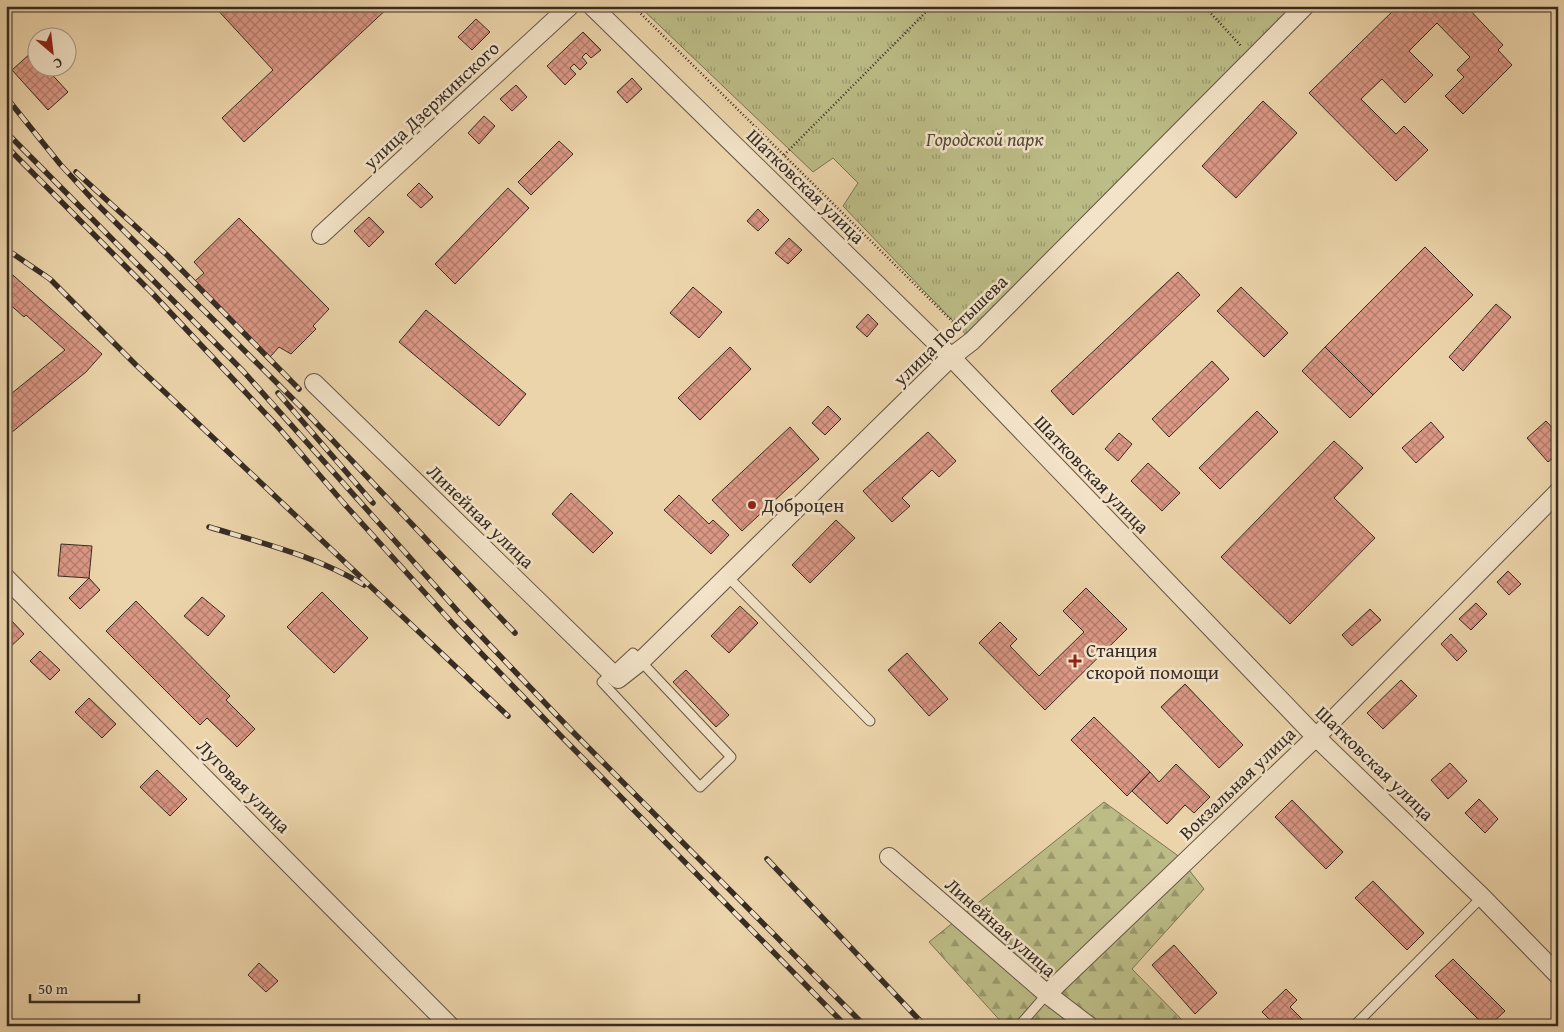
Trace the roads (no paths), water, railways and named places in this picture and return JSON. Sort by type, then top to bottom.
[{"type":"street","name":"улица Дзержинского","points":[[321,235],[570,6]]},
{"type":"street","name":"улица Постышева","points":[[615,676],[641,662],[951,357],[972,341],[1305,6]]},
{"type":"street","name":"Шатковская улица","points":[[592,7],[951,357],[1316,737],[1482,897],[1558,975]]},
{"type":"street","name":"Линейная улица","points":[[314,383],[615,676]]},
{"type":"street","name":"Вокзальная улица","points":[[1047,994],[1316,737],[1558,492]]},
{"type":"street","name":"Луговая улица","points":[[6,578],[450,1026]]},
{"type":"street","name":"Линейная улица","points":[[888,857],[1047,994],[1089,1026]]},
{"type":"lane","points":[[728,577],[870,721]]},
{"type":"lane","points":[[615,676],[602,682],[700,787],[731,758],[641,662]]},
{"type":"lane","points":[[1354,1026],[1482,897]]},
{"type":"lane","points":[[1019,1026],[1047,994]]},
{"type":"railway","points":[[6,97],[60,164],[94,201],[302,408],[515,633]]},
{"type":"railway","points":[[6,132],[243,371],[463,617],[567,726],[865,1026]]},
{"type":"railway","points":[[6,146],[153,294],[278,427],[347,507],[454,625],[846,1026]]},
{"type":"railway","points":[[76,172],[167,255],[299,389]]},
{"type":"railway","points":[[6,249],[50,279],[136,365],[508,716]]},
{"type":"railway","points":[[278,393],[373,503]]},
{"type":"railway","points":[[209,527],[308,558],[364,585]]},
{"type":"railway","points":[[767,859],[925,1026]]},
{"type":"place","name":"Доброцен","points":[[752,505]]},
{"type":"place","name":"Станция скорой помощи","points":[[1075,661]]},
{"type":"park label","name":"Городской парк","points":[[985,139]]}]
